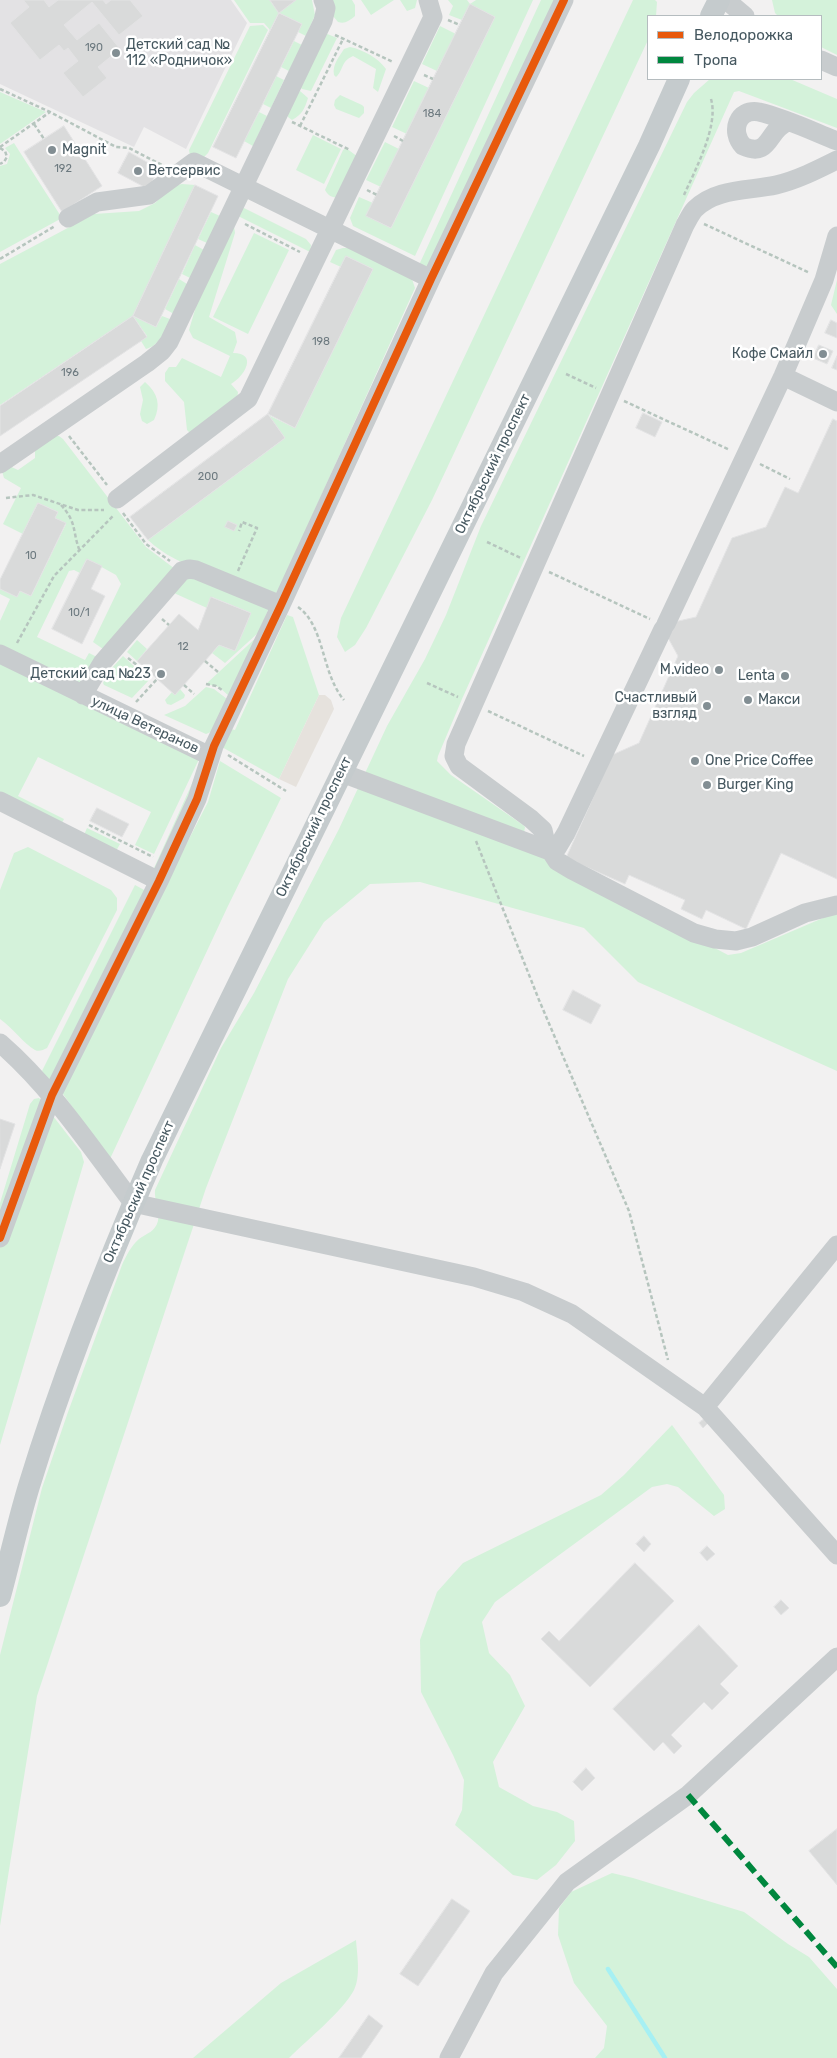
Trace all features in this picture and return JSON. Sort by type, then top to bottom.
[{"type":"main road","points":[[711,15],[719,0]]},
{"type":"main road","name":"Октябрьский проспект","points":[[0,1596],[29,1487],[51,1418],[88,1314],[133,1203],[186,1088],[640,164],[679,80]]},
{"type":"street","points":[[0,464],[162,351],[174,333],[320,28],[326,8],[323,0]]},
{"type":"street","points":[[116,505],[248,399],[329,229],[412,70],[432,17],[428,0]]},
{"type":"street","points":[[0,1238],[52,1094],[159,881],[218,755],[281,605],[431,278],[564,0]]},
{"type":"street","points":[[726,0],[744,15]]},
{"type":"street","points":[[822,60],[837,68]]},
{"type":"street","points":[[788,122],[837,141]]},
{"type":"street","points":[[837,160],[808,175],[776,185],[743,189],[708,199],[694,210],[473,704],[456,744],[454,756],[459,766],[543,830],[546,844],[557,861],[694,932],[715,939],[736,940],[752,937],[805,913],[837,905]]},
{"type":"street","points":[[68,218],[97,202],[149,196],[194,162],[431,278]]},
{"type":"street","points":[[342,773],[550,851],[557,848],[566,833],[661,625],[784,376],[824,280],[837,236]]},
{"type":"street","points":[[784,376],[837,402]]},
{"type":"street","points":[[83,695],[102,663],[182,571],[196,570],[281,605]]},
{"type":"street","name":"улица Ветеранов","points":[[0,654],[83,695],[218,755]]},
{"type":"street","points":[[0,801],[159,881]]},
{"type":"street","points":[[0,1043],[52,1094],[133,1203],[474,1277],[524,1292],[572,1314],[705,1407],[837,1555]]},
{"type":"street","points":[[705,1407],[837,1245]]},
{"type":"street","points":[[449,2058],[494,1973],[567,1882],[688,1795],[837,1657]]},
{"type":"path","points":[[443,18],[460,25]]},
{"type":"path","points":[[320,28],[434,79]]},
{"type":"path","points":[[343,38],[300,126],[365,158]]},
{"type":"path","points":[[0,89],[50,112],[116,147],[129,148],[178,174]]},
{"type":"path","points":[[711,99],[713,106],[708,136],[677,212],[824,280]]},
{"type":"path","points":[[0,164],[7,157],[5,150],[0,148],[50,112]]},
{"type":"path","points":[[34,124],[44,139]]},
{"type":"path","points":[[229,216],[315,259]]},
{"type":"path","points":[[0,259],[68,218]]},
{"type":"path","points":[[566,374],[790,479]]},
{"type":"path","points":[[59,423],[116,505],[146,544],[182,571]]},
{"type":"path","points":[[6,498],[33,495],[78,510],[95,512],[116,505]]},
{"type":"path","points":[[60,504],[73,522],[79,550]]},
{"type":"path","points":[[232,585],[257,528],[242,522],[239,530]]},
{"type":"path","points":[[16,645],[54,576],[103,526]]},
{"type":"path","points":[[486,542],[661,625]]},
{"type":"path","points":[[281,605],[296,606],[306,613],[314,624],[335,689],[344,700]]},
{"type":"path","points":[[205,661],[218,672]]},
{"type":"path","points":[[135,703],[157,679]]},
{"type":"path","points":[[427,683],[598,763]]},
{"type":"path","points":[[206,684],[216,686],[225,692]]},
{"type":"path","points":[[184,685],[194,694]]},
{"type":"path","points":[[218,755],[286,791]]},
{"type":"path","points":[[90,825],[156,858]]},
{"type":"path","points":[[475,839],[539,1000],[629,1211],[675,1386]]},
{"type":"shaded area","name":"Детский сад № 112 «Родничок»","points":[[0,0],[231,0],[247,23],[186,149],[144,127],[134,147],[0,84]]},
{"type":"green space","points":[[234,0],[270,0],[279,12],[296,0],[312,0],[315,15],[306,36],[298,32],[302,24],[279,13],[270,30],[264,23],[250,23]]},
{"type":"green space","points":[[330,0],[352,0],[355,5],[355,16],[347,22],[338,22],[333,16]]},
{"type":"green space","points":[[361,0],[394,0],[371,15]]},
{"type":"green space","points":[[400,0],[417,0],[415,8],[407,11]]},
{"type":"green space","points":[[448,0],[467,0],[470,4],[476,0],[533,0],[415,256],[353,226],[350,218],[359,197],[373,203],[367,216],[391,228],[495,17],[470,5],[462,20],[449,15],[453,6]]},
{"type":"green space","points":[[541,0],[558,0],[429,268],[419,265]]},
{"type":"green space","points":[[633,0],[655,0],[657,2],[656,15],[647,15],[647,42],[432,500],[366,628],[355,645],[345,652],[337,637],[341,618]]},
{"type":"green space","points":[[772,0],[837,0],[837,55],[822,48],[822,15],[777,15]]},
{"type":"green space","points":[[263,25],[268,30],[208,153],[202,159],[190,156],[189,150],[250,26]]},
{"type":"green space","points":[[440,26],[456,34],[437,71],[422,64]]},
{"type":"green space","points":[[325,33],[337,38],[311,91],[302,89],[299,86]]},
{"type":"green space","points":[[294,41],[302,45],[289,71],[281,67]]},
{"type":"green space","points":[[350,47],[370,55],[386,69],[378,92],[373,88],[376,69],[353,56],[344,63],[336,77],[334,75],[334,68],[338,58],[344,49]]},
{"type":"green space","points":[[276,76],[284,80],[271,108],[263,104]]},
{"type":"green space","points":[[709,80],[792,80],[837,99],[837,128],[739,91],[734,92],[462,699],[437,761],[451,775],[525,827],[522,846],[728,955],[741,953],[837,912],[837,1071],[638,982],[584,928],[420,882],[370,884],[324,922],[288,979],[206,1188],[37,1696],[0,1926],[0,1655],[42,1488],[122,1265],[139,1239],[157,1225],[158,1213],[155,1190],[221,1048],[254,993],[339,829],[387,726],[425,659],[446,615],[481,526],[687,102]]},
{"type":"green space","points":[[414,81],[429,88],[407,134],[392,127]]},
{"type":"green space","points":[[300,91],[308,98],[303,111],[292,120],[288,117],[288,110],[293,99]]},
{"type":"green space","points":[[0,92],[46,112],[0,144]]},
{"type":"green space","points":[[340,95],[362,105],[364,113],[359,118],[336,109],[334,105],[335,100]]},
{"type":"green space","points":[[259,112],[267,116],[253,146],[244,141]]},
{"type":"green space","points":[[313,135],[341,149],[324,184],[296,170]]},
{"type":"green space","points":[[385,142],[399,149],[381,187],[366,180]]},
{"type":"green space","points":[[14,143],[62,218],[0,252],[0,166],[7,164],[10,154],[5,148]]},
{"type":"green space","points":[[346,148],[358,157],[340,198],[335,198],[325,190],[343,150]]},
{"type":"green space","points":[[182,184],[195,185],[133,316],[0,405],[0,264],[94,214],[139,211],[155,203],[173,186]]},
{"type":"green space","points":[[244,208],[306,239],[311,245],[310,252],[236,215],[240,209]]},
{"type":"green space","points":[[211,212],[220,216],[207,243],[198,239]]},
{"type":"green space","points":[[234,226],[235,233],[209,317],[235,332],[237,342],[233,353],[241,354],[245,357],[247,366],[241,376],[231,384],[238,392],[237,400],[194,437],[187,430],[184,402],[165,381],[165,373],[169,367],[176,367],[182,358],[221,377],[230,356],[193,338],[189,330],[199,296]]},
{"type":"green space","points":[[254,233],[289,250],[248,334],[213,317]]},
{"type":"green space","points":[[195,245],[204,250],[190,278],[182,274]]},
{"type":"green space","points":[[349,248],[412,279],[415,288],[279,589],[275,594],[225,579],[175,559],[148,540],[285,438],[268,415],[295,428],[373,269],[346,256],[341,267],[330,262],[336,250]]},
{"type":"green space","points":[[179,279],[187,284],[174,314],[165,309]]},
{"type":"green space","points":[[837,280],[837,314],[831,305]]},
{"type":"green space","points":[[133,316],[156,327],[162,316],[170,319],[164,333],[155,345],[146,349],[141,341],[147,336]]},
{"type":"green space","points":[[145,382],[153,390],[158,404],[154,420],[147,424],[142,421],[140,414],[143,400],[140,387]]},
{"type":"green space","points":[[56,436],[63,439],[146,547],[179,572],[103,649],[93,642],[121,584],[116,575],[87,559],[80,573],[74,570],[69,571],[37,637],[85,660],[89,653],[97,657],[83,688],[0,650],[0,621],[10,599],[0,594],[0,589],[17,597],[20,591],[31,596],[66,524],[55,518],[58,512],[38,503],[23,534],[3,524],[21,488],[4,478],[2,471],[7,465],[18,470],[35,458],[35,449]]},
{"type":"green space","points":[[190,575],[270,606],[258,633],[225,663],[212,653],[219,645],[235,651],[251,613],[212,597],[207,608],[174,593]]},
{"type":"green space","points":[[287,615],[293,617],[319,695],[279,779],[220,746],[230,729],[235,730]]},
{"type":"green space","points":[[260,634],[230,697],[219,687],[206,684]]},
{"type":"green space","points":[[137,640],[147,649],[137,661],[127,652]]},
{"type":"green space","points":[[123,656],[149,680],[132,698],[103,683],[110,670]]},
{"type":"green space","points":[[0,657],[201,755],[154,854],[135,845],[151,812],[38,757],[18,796],[64,819],[61,825],[0,795]]},
{"type":"green space","points":[[206,687],[214,689],[227,699],[211,732],[206,734],[164,715],[185,706]]},
{"type":"green space","points":[[180,689],[185,695],[184,698],[171,705],[167,704],[165,700],[172,692],[175,695]]},
{"type":"green space","points":[[220,761],[281,798],[227,908],[109,1161],[100,1145],[60,1090],[208,802]]},
{"type":"green space","points":[[199,768],[202,773],[159,871],[154,868]]},
{"type":"green space","points":[[87,828],[120,844],[116,851],[84,835]]},
{"type":"green space","points":[[28,847],[111,890],[117,898],[117,910],[47,1048],[40,1051],[35,1050],[22,1040],[0,1019],[0,890],[14,853]]},
{"type":"green space","points":[[135,885],[148,892],[51,1084],[42,1071]]},
{"type":"green space","points":[[39,1098],[81,1152],[84,1162],[0,1445],[0,1203],[30,1104],[34,1099]]},
{"type":"green space","points":[[672,1425],[724,1495],[725,1509],[714,1516],[678,1487],[667,1484],[652,1487],[495,1602],[482,1622],[489,1653],[510,1675],[525,1706],[493,1762],[499,1787],[533,1806],[557,1812],[574,1821],[575,1841],[556,1865],[537,1880],[513,1875],[455,1825],[462,1810],[464,1780],[421,1692],[420,1640],[437,1592],[463,1563],[601,1495],[624,1475]]},
{"type":"green space","points":[[612,1873],[744,1912],[809,1957],[837,1989],[837,2058],[595,2058],[604,2048],[607,2026],[574,1983],[558,1935],[559,1908],[571,1892]]},
{"type":"green space","points":[[356,1940],[358,1972],[354,1990],[342,2007],[289,2058],[193,2058],[281,1983]]},
{"type":"sand","points":[[319,695],[325,695],[331,700],[334,709],[296,787],[279,779]]},
{"type":"building","points":[[25,0],[44,0],[49,7],[58,0],[103,0],[106,4],[111,0],[130,0],[143,16],[119,35],[92,2],[64,25],[77,40],[99,23],[120,49],[98,67],[107,78],[83,97],[63,73],[78,61],[68,48],[64,51],[59,45],[40,60],[10,23],[29,7]]},
{"type":"building","points":[[270,0],[296,0],[279,13]]},
{"type":"building","points":[[470,4],[495,17],[391,228],[366,216]]},
{"type":"building","points":[[279,13],[302,24],[236,158],[213,147]]},
{"type":"building","points":[[64,126],[102,186],[62,212],[24,152]]},
{"type":"building","name":"Ветсервис","points":[[129,152],[159,169],[148,189],[118,173]]},
{"type":"building","points":[[195,185],[218,196],[156,327],[133,316]]},
{"type":"building","points":[[346,256],[373,269],[295,428],[268,414]]},
{"type":"building","points":[[133,316],[147,337],[0,436],[0,406]]},
{"type":"building","points":[[831,320],[837,323],[837,338],[825,333]]},
{"type":"building","name":"Кофе Смайл","points":[[819,345],[833,351],[827,364],[813,358]]},
{"type":"building","points":[[837,356],[837,370],[832,368]]},
{"type":"building","points":[[643,413],[662,422],[655,437],[636,428]]},
{"type":"building","points":[[268,414],[285,438],[148,540],[130,517]]},
{"type":"building","name":"Макси","points":[[833,419],[837,421],[837,879],[781,853],[746,929],[706,910],[702,919],[681,909],[685,900],[629,875],[625,884],[566,858],[612,755],[639,743],[678,656],[661,625],[696,617],[732,538],[766,527],[785,487],[798,493]]},
{"type":"building","points":[[38,503],[58,512],[55,518],[66,523],[31,596],[20,591],[17,597],[0,589],[0,580]]},
{"type":"building","points":[[228,521],[237,525],[234,531],[225,527]]},
{"type":"building","points":[[87,559],[102,566],[91,589],[105,596],[82,644],[52,629]]},
{"type":"building","points":[[211,597],[251,613],[235,651],[219,645],[175,695],[137,661],[179,614],[198,630]]},
{"type":"building","points":[[97,808],[129,824],[122,837],[90,821]]},
{"type":"building","points":[[573,990],[601,1005],[591,1024],[563,1010]]},
{"type":"building","points":[[0,1119],[15,1124],[0,1169]]},
{"type":"building","points":[[704,1419],[708,1423],[703,1428],[699,1423]]},
{"type":"building","points":[[644,1536],[651,1544],[644,1552],[636,1544]]},
{"type":"building","points":[[707,1546],[715,1554],[707,1561],[700,1553]]},
{"type":"building","points":[[635,1563],[674,1601],[590,1687],[541,1639],[549,1631],[559,1641]]},
{"type":"building","points":[[781,1600],[789,1608],[781,1615],[774,1607]]},
{"type":"building","points":[[699,1625],[738,1666],[720,1684],[729,1693],[712,1710],[704,1702],[671,1735],[682,1746],[674,1754],[663,1742],[654,1751],[613,1709]]},
{"type":"building","points":[[586,1768],[595,1778],[582,1791],[573,1782]]},
{"type":"building","points":[[837,1829],[837,1885],[809,1851]]},
{"type":"building","points":[[452,1899],[470,1911],[418,1986],[400,1974]]},
{"type":"building","points":[[369,2015],[383,2026],[361,2058],[339,2058]]},
{"type":"waterway","points":[[608,1969],[665,2058]]},
{"type":"marked path","points":[[688,1795],[837,1967]]},
{"type":"cycle path","points":[[0,1238],[52,1095],[159,881],[197,799],[214,746],[431,279],[564,0]]},
{"type":"place","name":"Детский сад № 112 «Родничок»","points":[[116,53]]},
{"type":"place","name":"Magnit","points":[[52,150]]},
{"type":"place","name":"Ветсервис","points":[[138,171]]},
{"type":"place","name":"Кофе Смайл","points":[[823,354]]},
{"type":"place","name":"M.video","points":[[719,670]]},
{"type":"place","name":"Детский сад №23","points":[[161,674]]},
{"type":"place","name":"Lenta","points":[[785,676]]},
{"type":"place","name":"Макси","points":[[748,700]]},
{"type":"place","name":"Счастливый взгляд","points":[[707,706]]},
{"type":"place","name":"One Price Coffee","points":[[695,761]]},
{"type":"place","name":"Burger King","points":[[707,785]]}]
